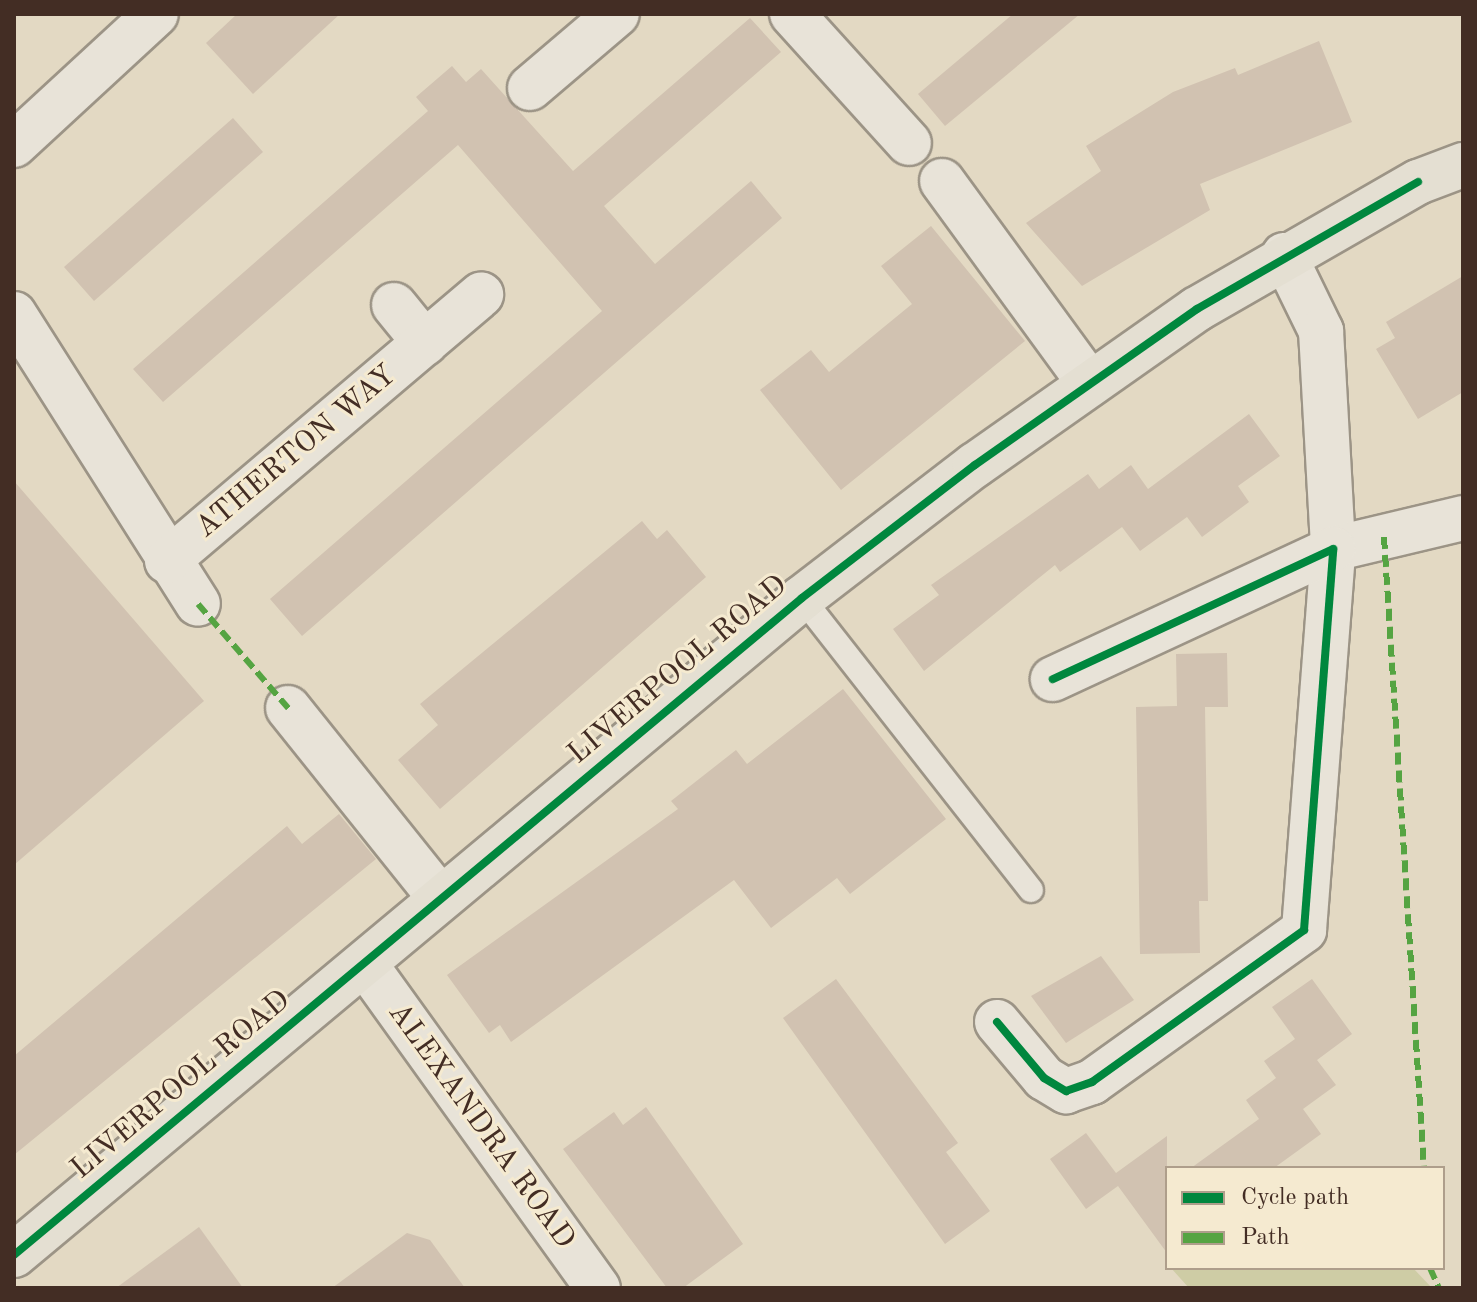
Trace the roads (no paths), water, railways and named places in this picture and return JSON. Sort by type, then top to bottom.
[{"type":"main road","name":"LIVERPOOL ROAD","points":[[14,1255],[802,598],[1090,384],[1284,255],[1418,182],[1463,165]]},
{"type":"street","points":[[14,145],[156,14]]},
{"type":"street","points":[[530,88],[617,14]]},
{"type":"street","points":[[792,14],[909,143]]},
{"type":"street","points":[[942,181],[1090,384]]},
{"type":"street","points":[[997,1022],[1044,1078],[1066,1091],[1092,1082],[1304,930],[1333,549],[1321,331],[1284,255]]},
{"type":"street","name":"ATHERTON WAY","points":[[167,561],[481,295]]},
{"type":"street","name":"ATHERTON WAY","points":[[394,305],[425,343]]},
{"type":"street","points":[[14,314],[167,561],[198,604]]},
{"type":"street","points":[[1053,679],[1333,549],[1463,518]]},
{"type":"street","points":[[288,708],[440,898]]},
{"type":"street","name":"ALEXANDRA ROAD","points":[[365,964],[598,1288]]},
{"type":"lane","points":[[802,598],[1031,890]]}]
